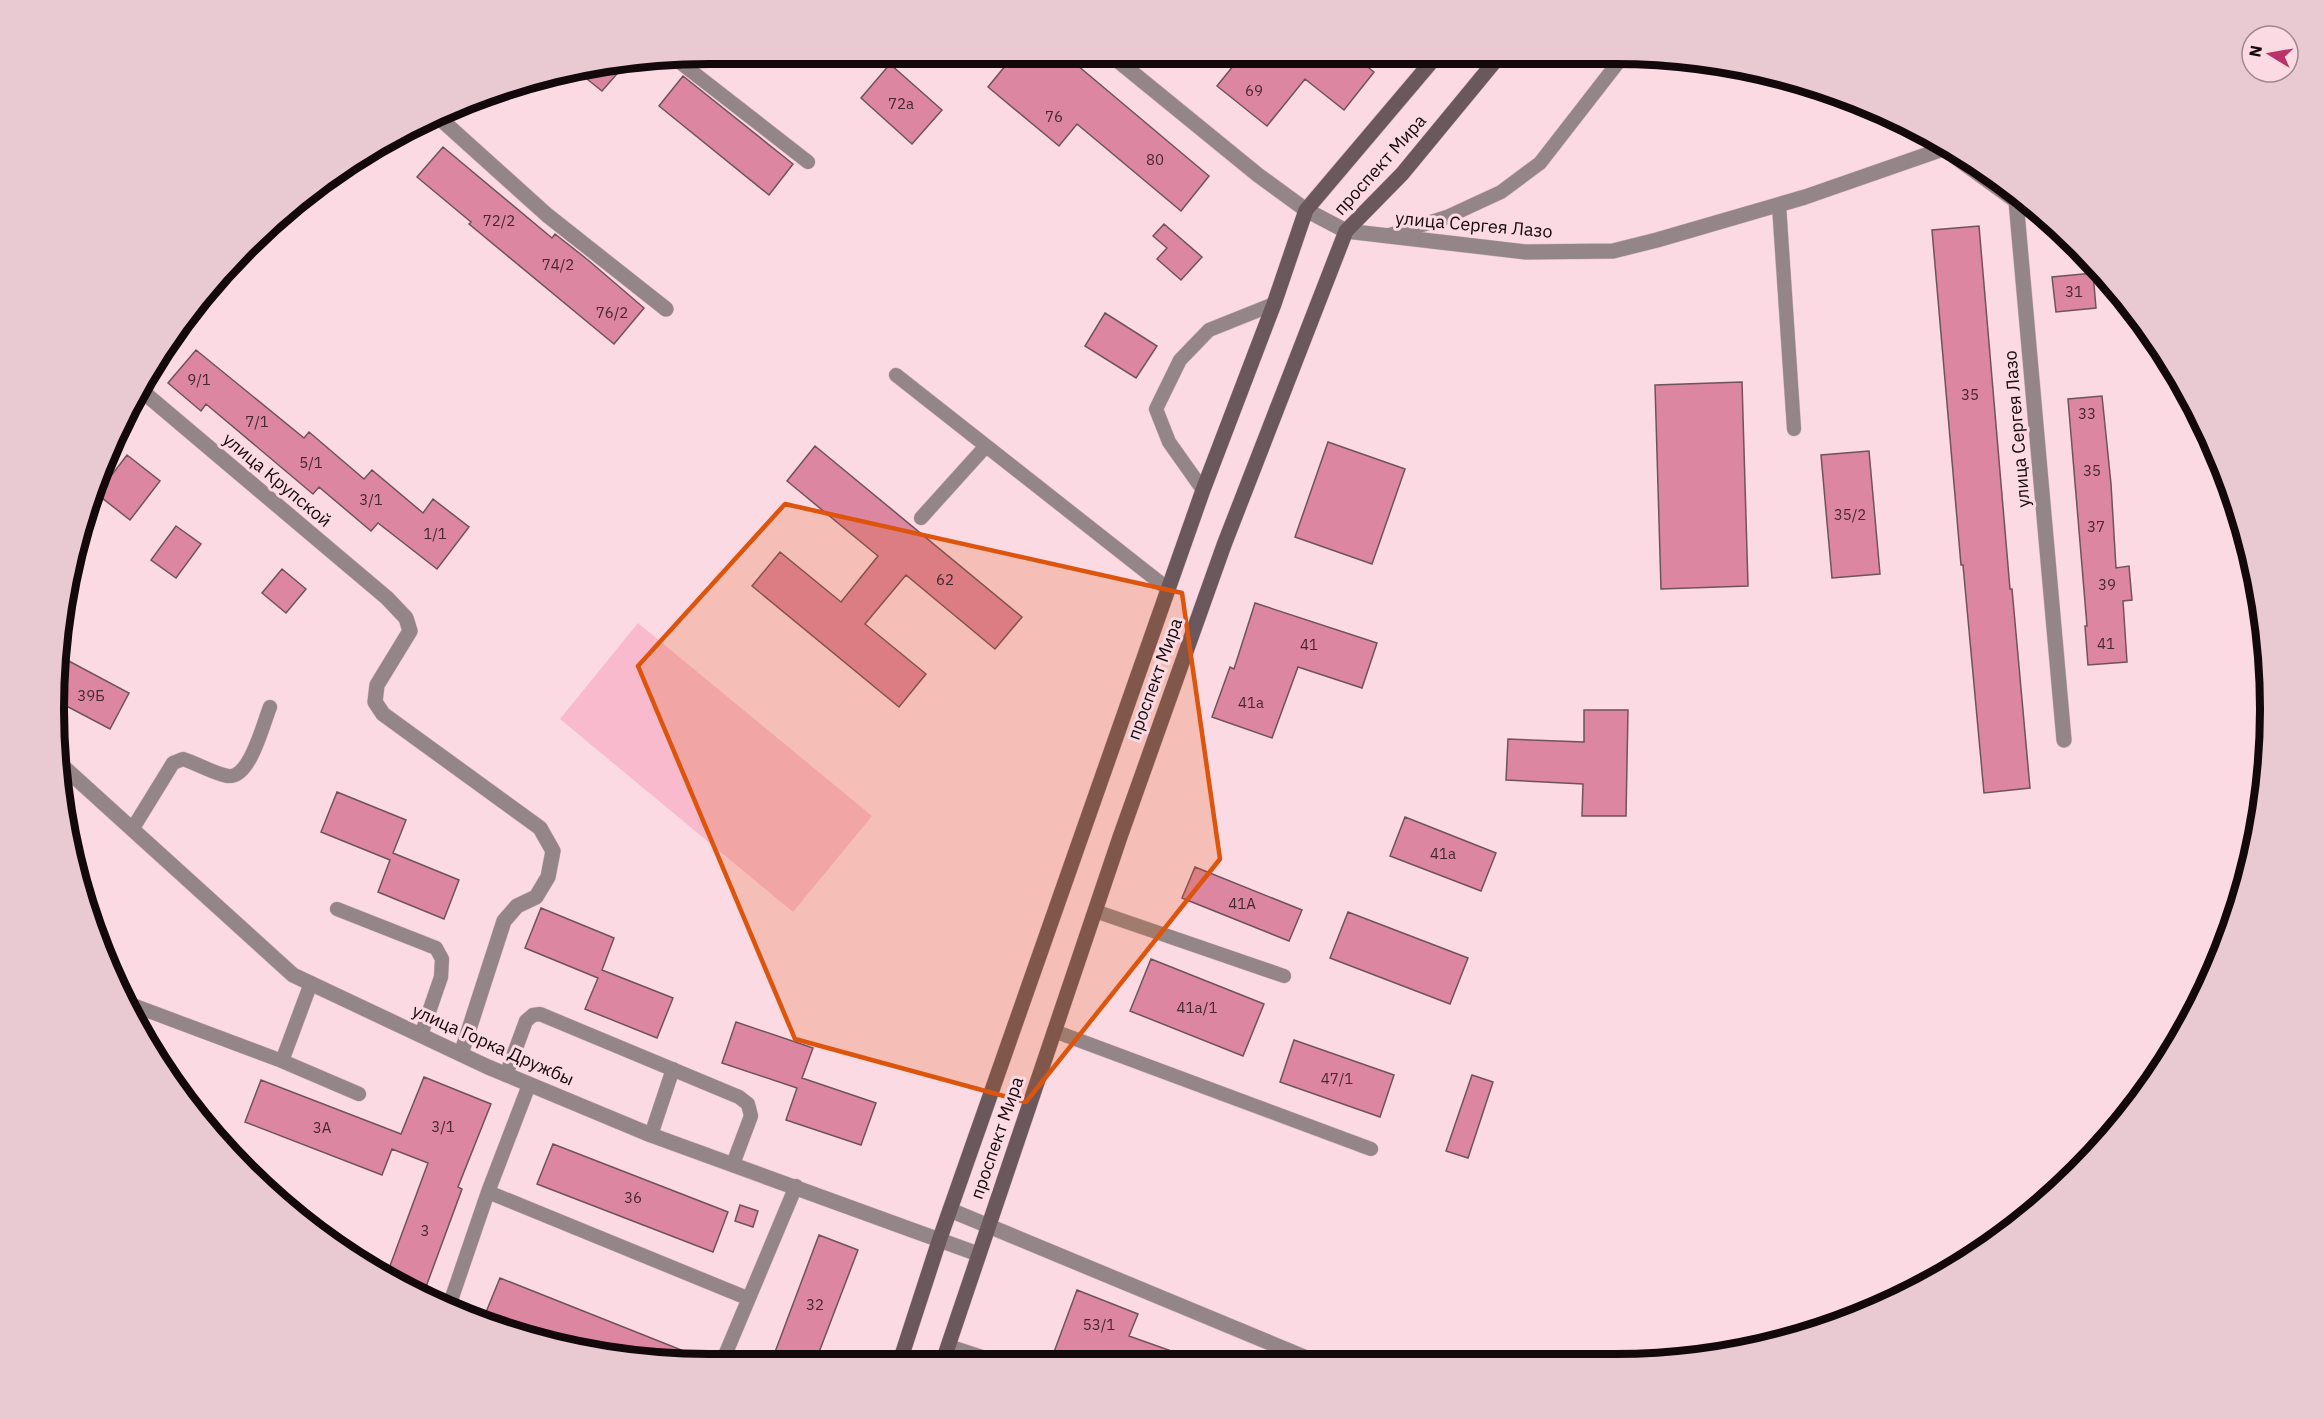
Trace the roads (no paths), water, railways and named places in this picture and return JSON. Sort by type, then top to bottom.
[{"type":"main road","name":"проспект Мира","points":[[902,1354],[939,1241],[1168,589],[1274,304],[1306,210],[1430,64]]},
{"type":"main road","name":"проспект Мира","points":[[945,1354],[1095,911],[1224,545],[1346,231],[1402,174],[1493,64]]},
{"type":"street","points":[[1122,64],[1258,175],[1306,210],[1346,231]]},
{"type":"street","points":[[444,122],[548,215],[666,309]]},
{"type":"street","name":"улица Сергея Лазо","points":[[1346,231],[1526,252],[1613,251],[1779,205],[1939,152]]},
{"type":"street","name":"улица Сергея Лазо","points":[[2016,206],[2064,740]]},
{"type":"street","name":"улица Крупской","points":[[147,395],[387,598],[406,618],[410,631],[406,642],[377,685],[375,702],[383,714],[540,828],[554,851],[548,877],[536,897],[517,906],[504,921],[461,1054]]},
{"type":"street","name":"улица Горка Дружбы","points":[[68,770],[293,975],[506,1075],[651,1135],[978,1254]]},
{"type":"street","points":[[950,1210],[1297,1354]]},
{"type":"lane","points":[[1386,236],[1446,217],[1501,192],[1540,163],[1617,64]]},
{"type":"lane","points":[[684,65],[808,162]]},
{"type":"lane","points":[[1779,205],[1794,429]]},
{"type":"lane","points":[[1203,490],[1169,442],[1156,409],[1180,360],[1209,330],[1274,304]]},
{"type":"lane","points":[[896,375],[1168,589]]},
{"type":"lane","points":[[921,518],[986,446]]},
{"type":"lane","points":[[133,828],[173,763],[183,759],[228,776],[237,775],[248,765],[270,706]]},
{"type":"lane","points":[[337,909],[436,948],[442,959],[441,977],[421,1035]]},
{"type":"lane","points":[[1095,911],[1284,976]]},
{"type":"lane","points":[[282,1061],[311,983]]},
{"type":"lane","points":[[137,1007],[282,1061],[359,1094]]},
{"type":"lane","points":[[506,1075],[526,1021],[533,1015],[540,1014],[739,1097],[748,1104],[751,1116],[733,1164]]},
{"type":"lane","points":[[1054,1031],[1371,1149]]},
{"type":"lane","points":[[651,1135],[673,1069]]},
{"type":"lane","points":[[451,1300],[488,1192],[530,1085]]},
{"type":"lane","points":[[725,1354],[796,1186]]},
{"type":"lane","points":[[488,1192],[747,1298]]},
{"type":"lane","points":[[948,1346],[973,1354]]}]
